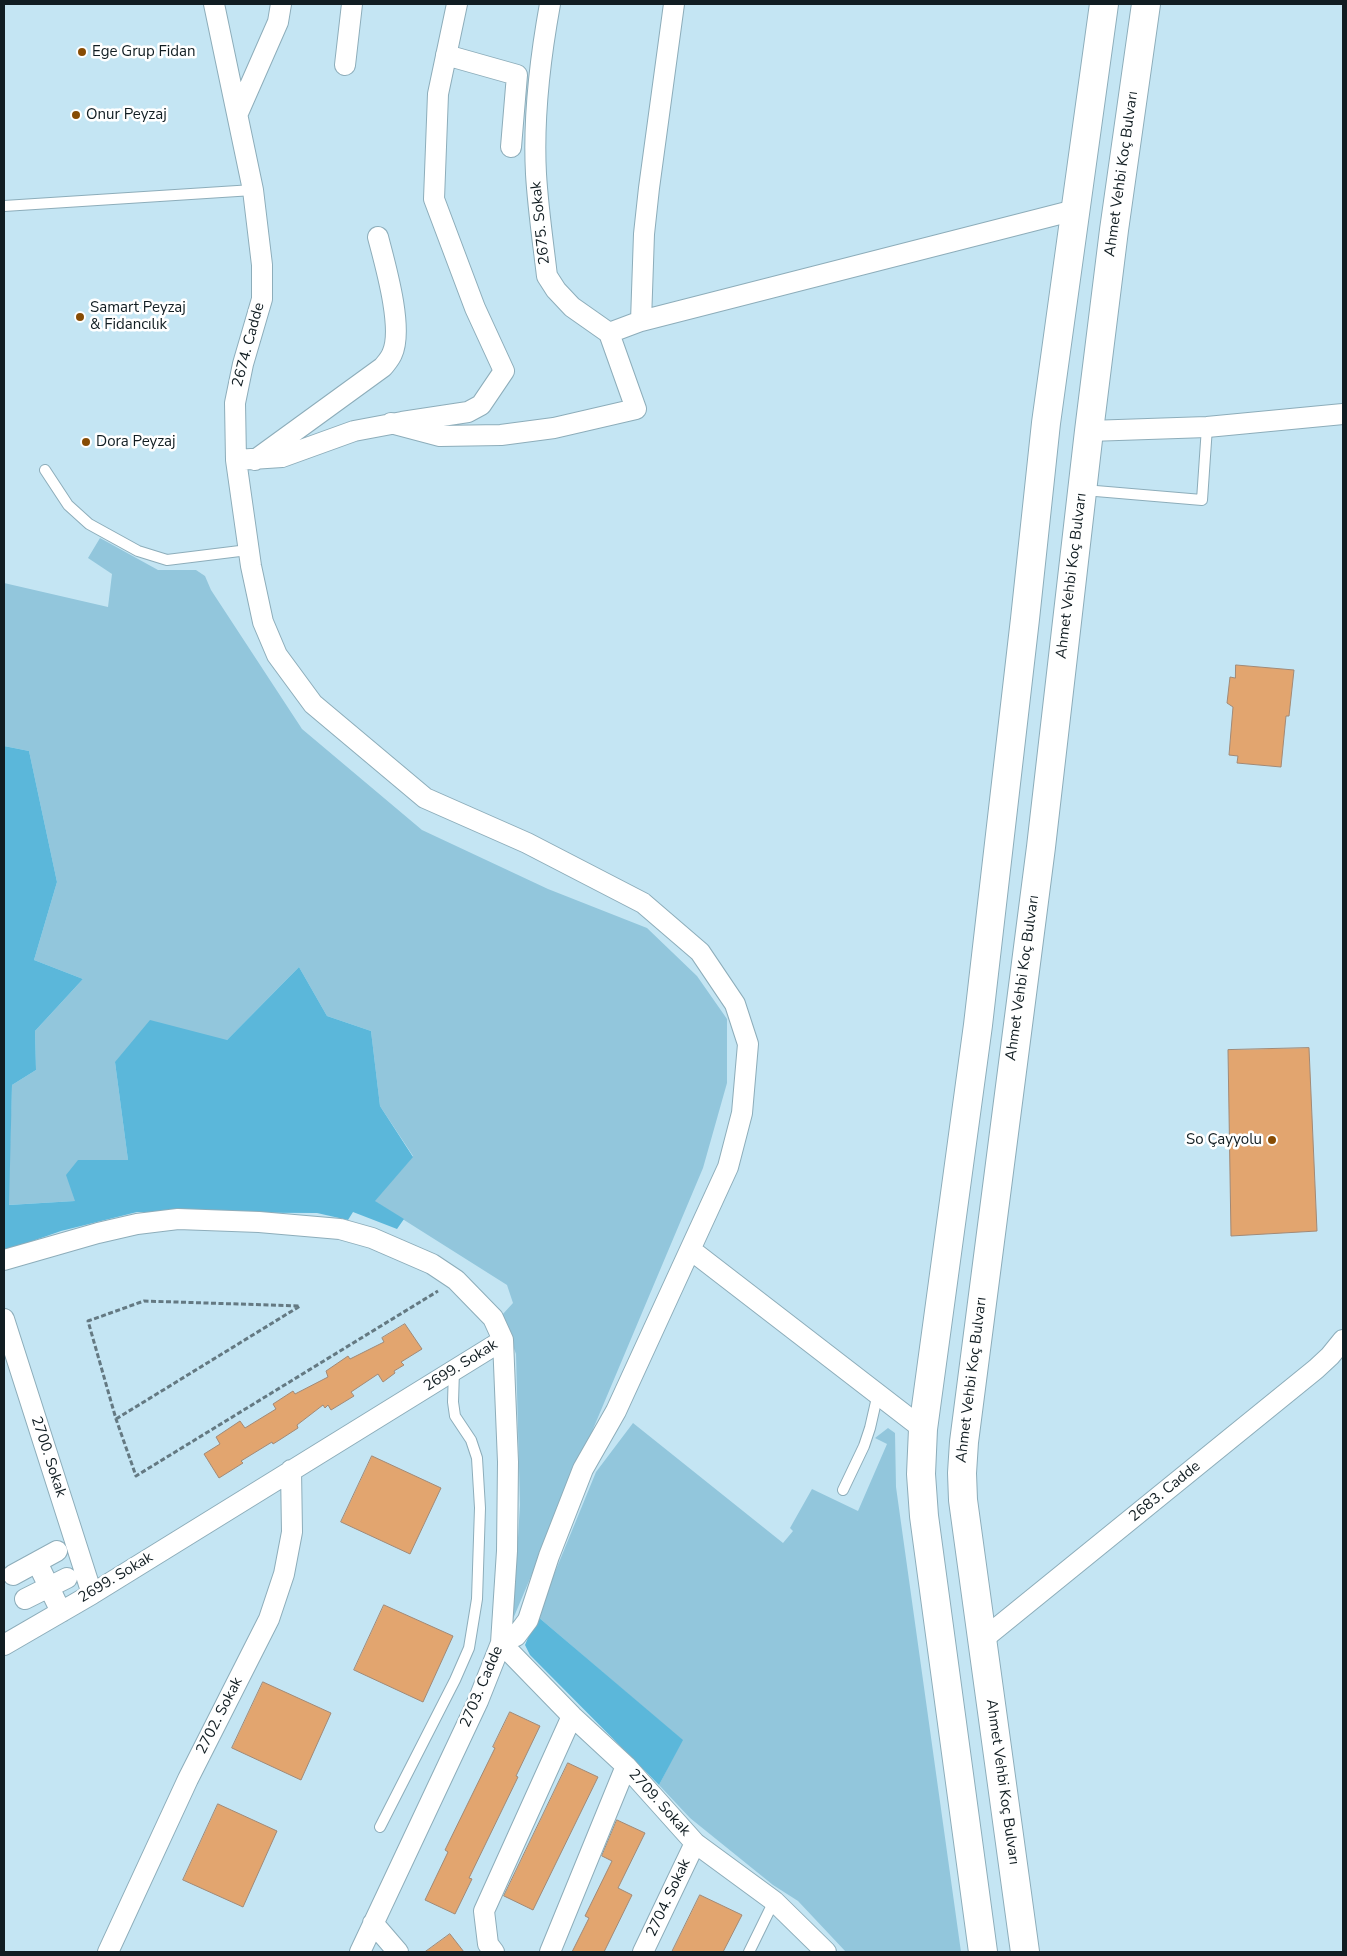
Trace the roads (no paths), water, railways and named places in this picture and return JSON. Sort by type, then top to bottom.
[{"type":"main road","points":[[983,1952],[924,1516],[921,1474],[924,1429],[978,1025],[1046,423],[1104,4]]},
{"type":"main road","name":"Ahmet Vehbi Koç Bulvarı","points":[[1025,1952],[963,1500],[962,1473],[964,1442],[1041,847],[1088,430],[1146,4]]},
{"type":"street","name":"2674. Cadde","points":[[214,4],[253,190],[261,255],[262,299],[238,385],[234,418],[245,460],[248,550],[263,622],[277,655],[314,704],[425,798],[527,843],[643,903],[700,952],[735,1004],[748,1044],[742,1113],[728,1167],[616,1411],[583,1469],[549,1556],[528,1620],[516,1636],[501,1643]]},
{"type":"street","points":[[238,113],[278,22],[281,4]]},
{"type":"street","points":[[345,65],[352,4]]},
{"type":"street","points":[[245,460],[282,457],[338,436],[391,424],[468,412],[481,406],[504,371],[475,308],[434,198],[438,94],[457,4]]},
{"type":"street","name":"2675. Sokak","points":[[550,4],[544,36],[538,102],[536,172],[547,276],[556,290],[572,307],[609,333]]},
{"type":"street","points":[[641,321],[644,234],[674,4]]},
{"type":"street","points":[[446,54],[517,75],[511,146]]},
{"type":"street","points":[[391,424],[440,436],[501,434],[554,428],[636,409],[609,333],[641,321],[1075,210]]},
{"type":"street","points":[[245,460],[383,367],[393,353],[396,324],[378,237]]},
{"type":"street","points":[[1088,430],[1207,426],[1343,414]]},
{"type":"street","name":"2699. Sokak","points":[[4,1260],[98,1233],[137,1224],[178,1219],[299,1224],[340,1229],[372,1238],[401,1250],[432,1264],[456,1280],[493,1318],[503,1340],[92,1594],[4,1644]]},
{"type":"street","points":[[690,1250],[924,1429]]},
{"type":"street","name":"2700. Sokak","points":[[4,1319],[92,1594]]},
{"type":"street","name":"2703. Cadde","points":[[360,1952],[478,1701],[501,1643],[507,1551],[508,1462],[503,1340]]},
{"type":"street","name":"2683. Cadde","points":[[982,1640],[1316,1369],[1343,1340]]},
{"type":"street","name":"2702. Sokak","points":[[108,1952],[188,1779],[270,1619],[284,1574],[292,1532],[291,1470]]},
{"type":"street","points":[[13,1575],[57,1552]]},
{"type":"street","points":[[36,1562],[60,1612]]},
{"type":"street","points":[[26,1599],[67,1578]]},
{"type":"street","name":"2709. Sokak","points":[[501,1643],[572,1716],[626,1766],[695,1843],[774,1901],[826,1952]]},
{"type":"street","points":[[494,1952],[488,1944],[484,1911],[572,1716]]},
{"type":"street","points":[[550,1952],[626,1766]]},
{"type":"street","name":"2704. Sokak","points":[[643,1952],[695,1843]]},
{"type":"street","points":[[373,1923],[398,1952]]},
{"type":"lane","points":[[4,206],[253,190]]},
{"type":"lane","points":[[1082,490],[1202,500],[1207,426]]},
{"type":"lane","points":[[44,470],[68,505],[89,524],[138,551],[166,560],[248,550]]},
{"type":"lane","points":[[380,1827],[455,1680],[469,1648],[477,1600],[480,1508],[477,1458],[471,1440],[456,1416],[453,1402],[454,1370]]},
{"type":"lane","points":[[843,1490],[864,1446],[878,1393]]},
{"type":"lane","points":[[749,1952],[774,1901]]},
{"type":"place","name":"Ege Grup Fidan","points":[[82,52]]},
{"type":"place","name":"Onur Peyzaj","points":[[76,115]]},
{"type":"place","name":"Samart Peyzaj & Fidancılık","points":[[80,317]]},
{"type":"place","name":"Dora Peyzaj","points":[[86,442]]},
{"type":"place","name":"So Çayyolu","points":[[1272,1140]]}]
